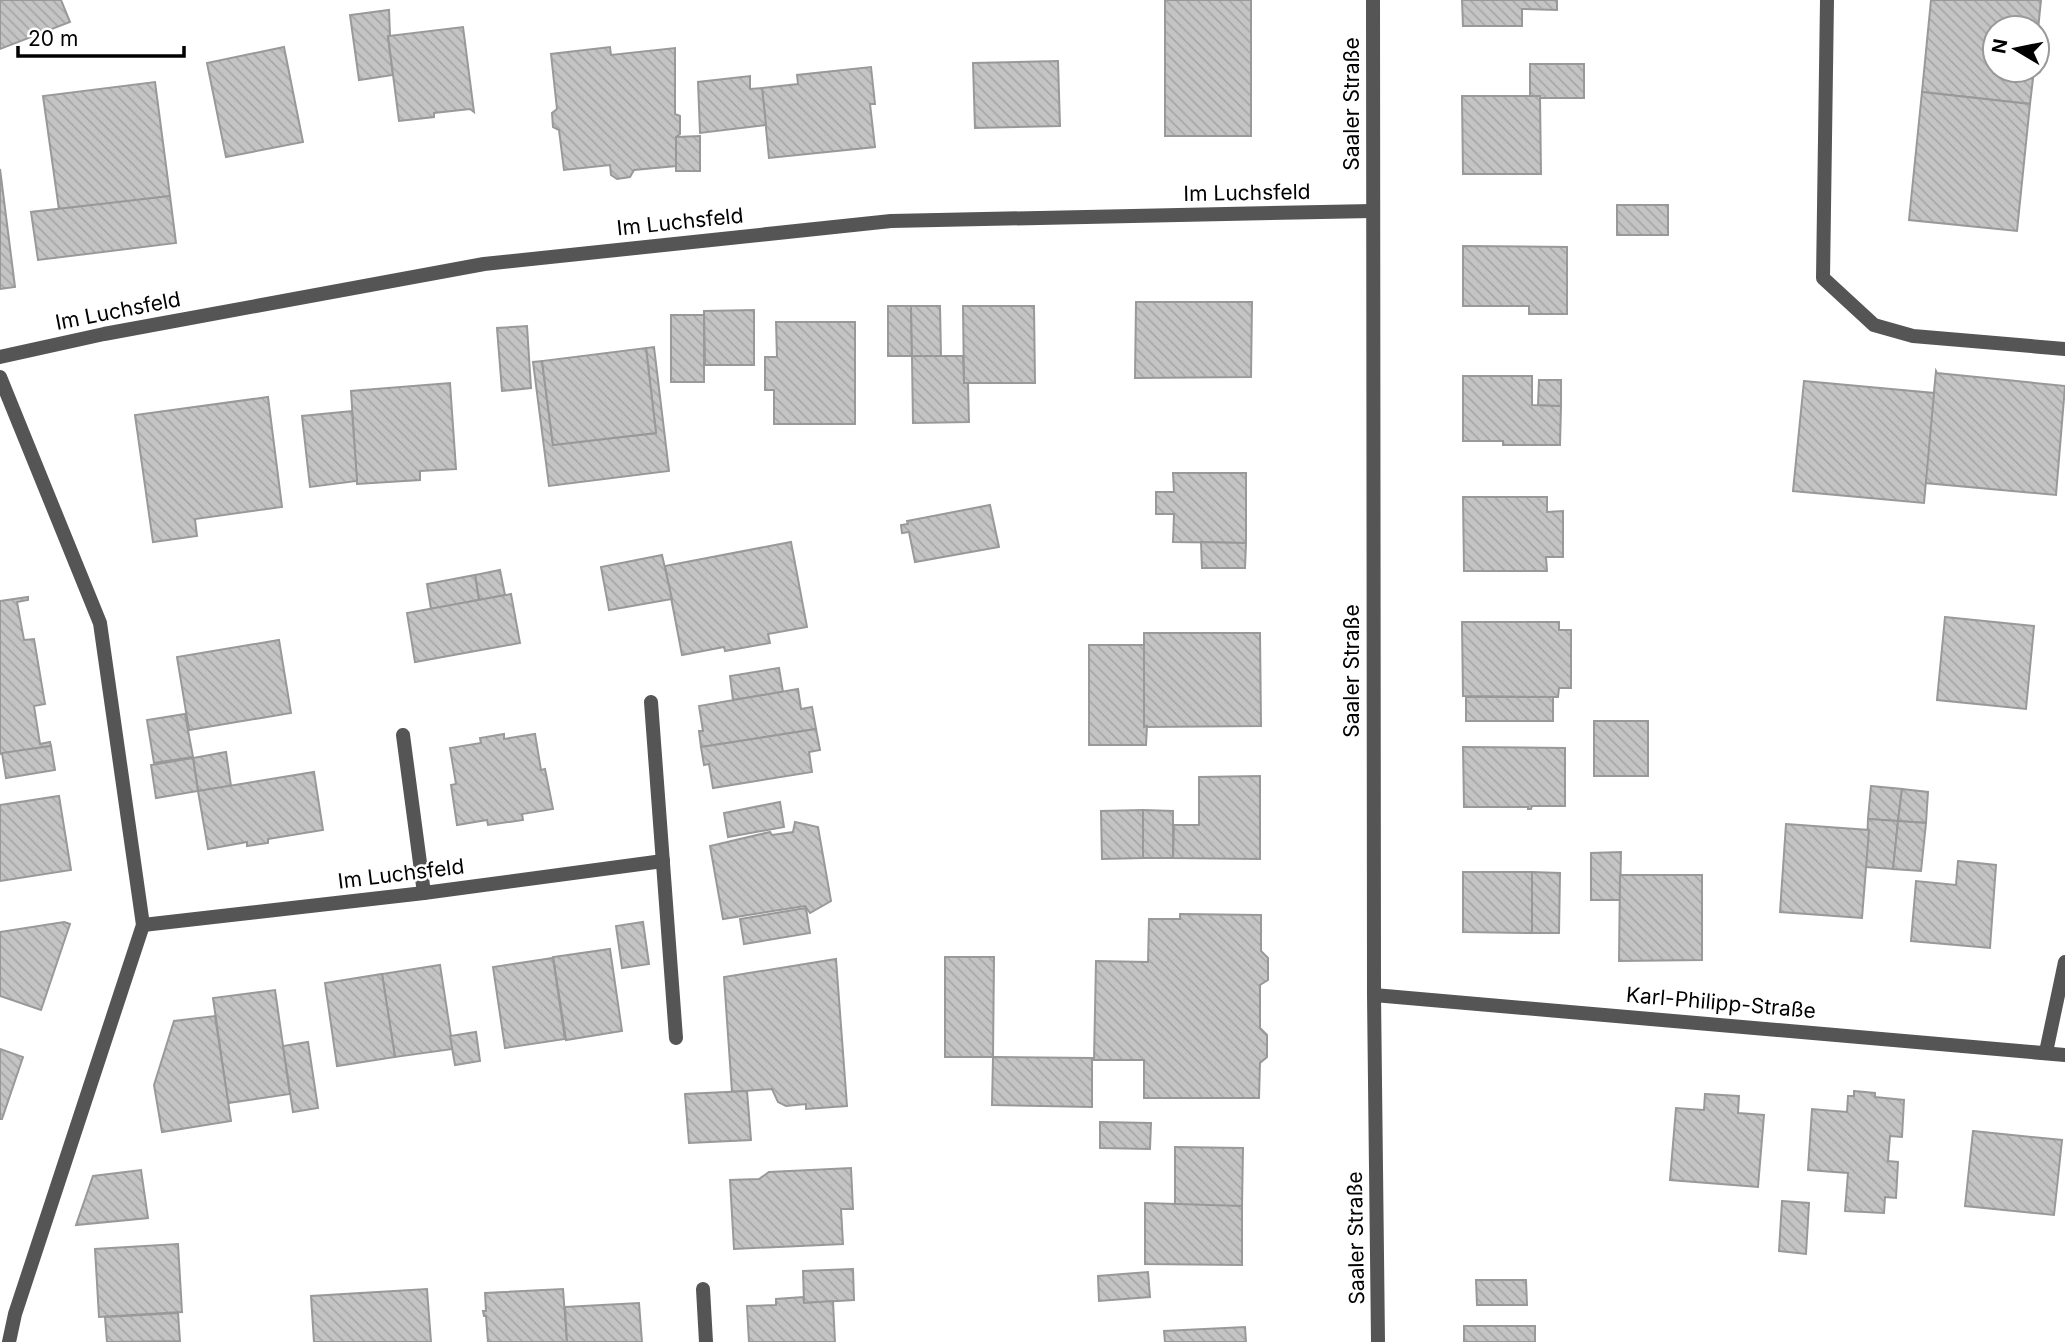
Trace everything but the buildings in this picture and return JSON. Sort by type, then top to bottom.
[{"type":"street","name":"Saaler Straße","points":[[1373,0],[1374,995],[1378,1342]]},
{"type":"street","points":[[1827,0],[1823,278],[1874,325],[1913,336],[2065,349]]},
{"type":"street","name":"Im Luchsfeld","points":[[0,357],[104,334],[497,262],[891,221],[1372,211]]},
{"type":"street","points":[[0,377],[100,623],[144,925],[20,1301],[9,1342]]},
{"type":"street","points":[[651,702],[676,1038]]},
{"type":"street","points":[[402,735],[424,893]]},
{"type":"street","name":"Im Luchsfeld","points":[[144,925],[424,893],[663,860]]},
{"type":"street","points":[[2046,1052],[2065,962]]},
{"type":"street","name":"Karl-Philipp-Straße","points":[[1374,995],[2065,1055]]},
{"type":"street","points":[[703,1289],[706,1342]]}]
